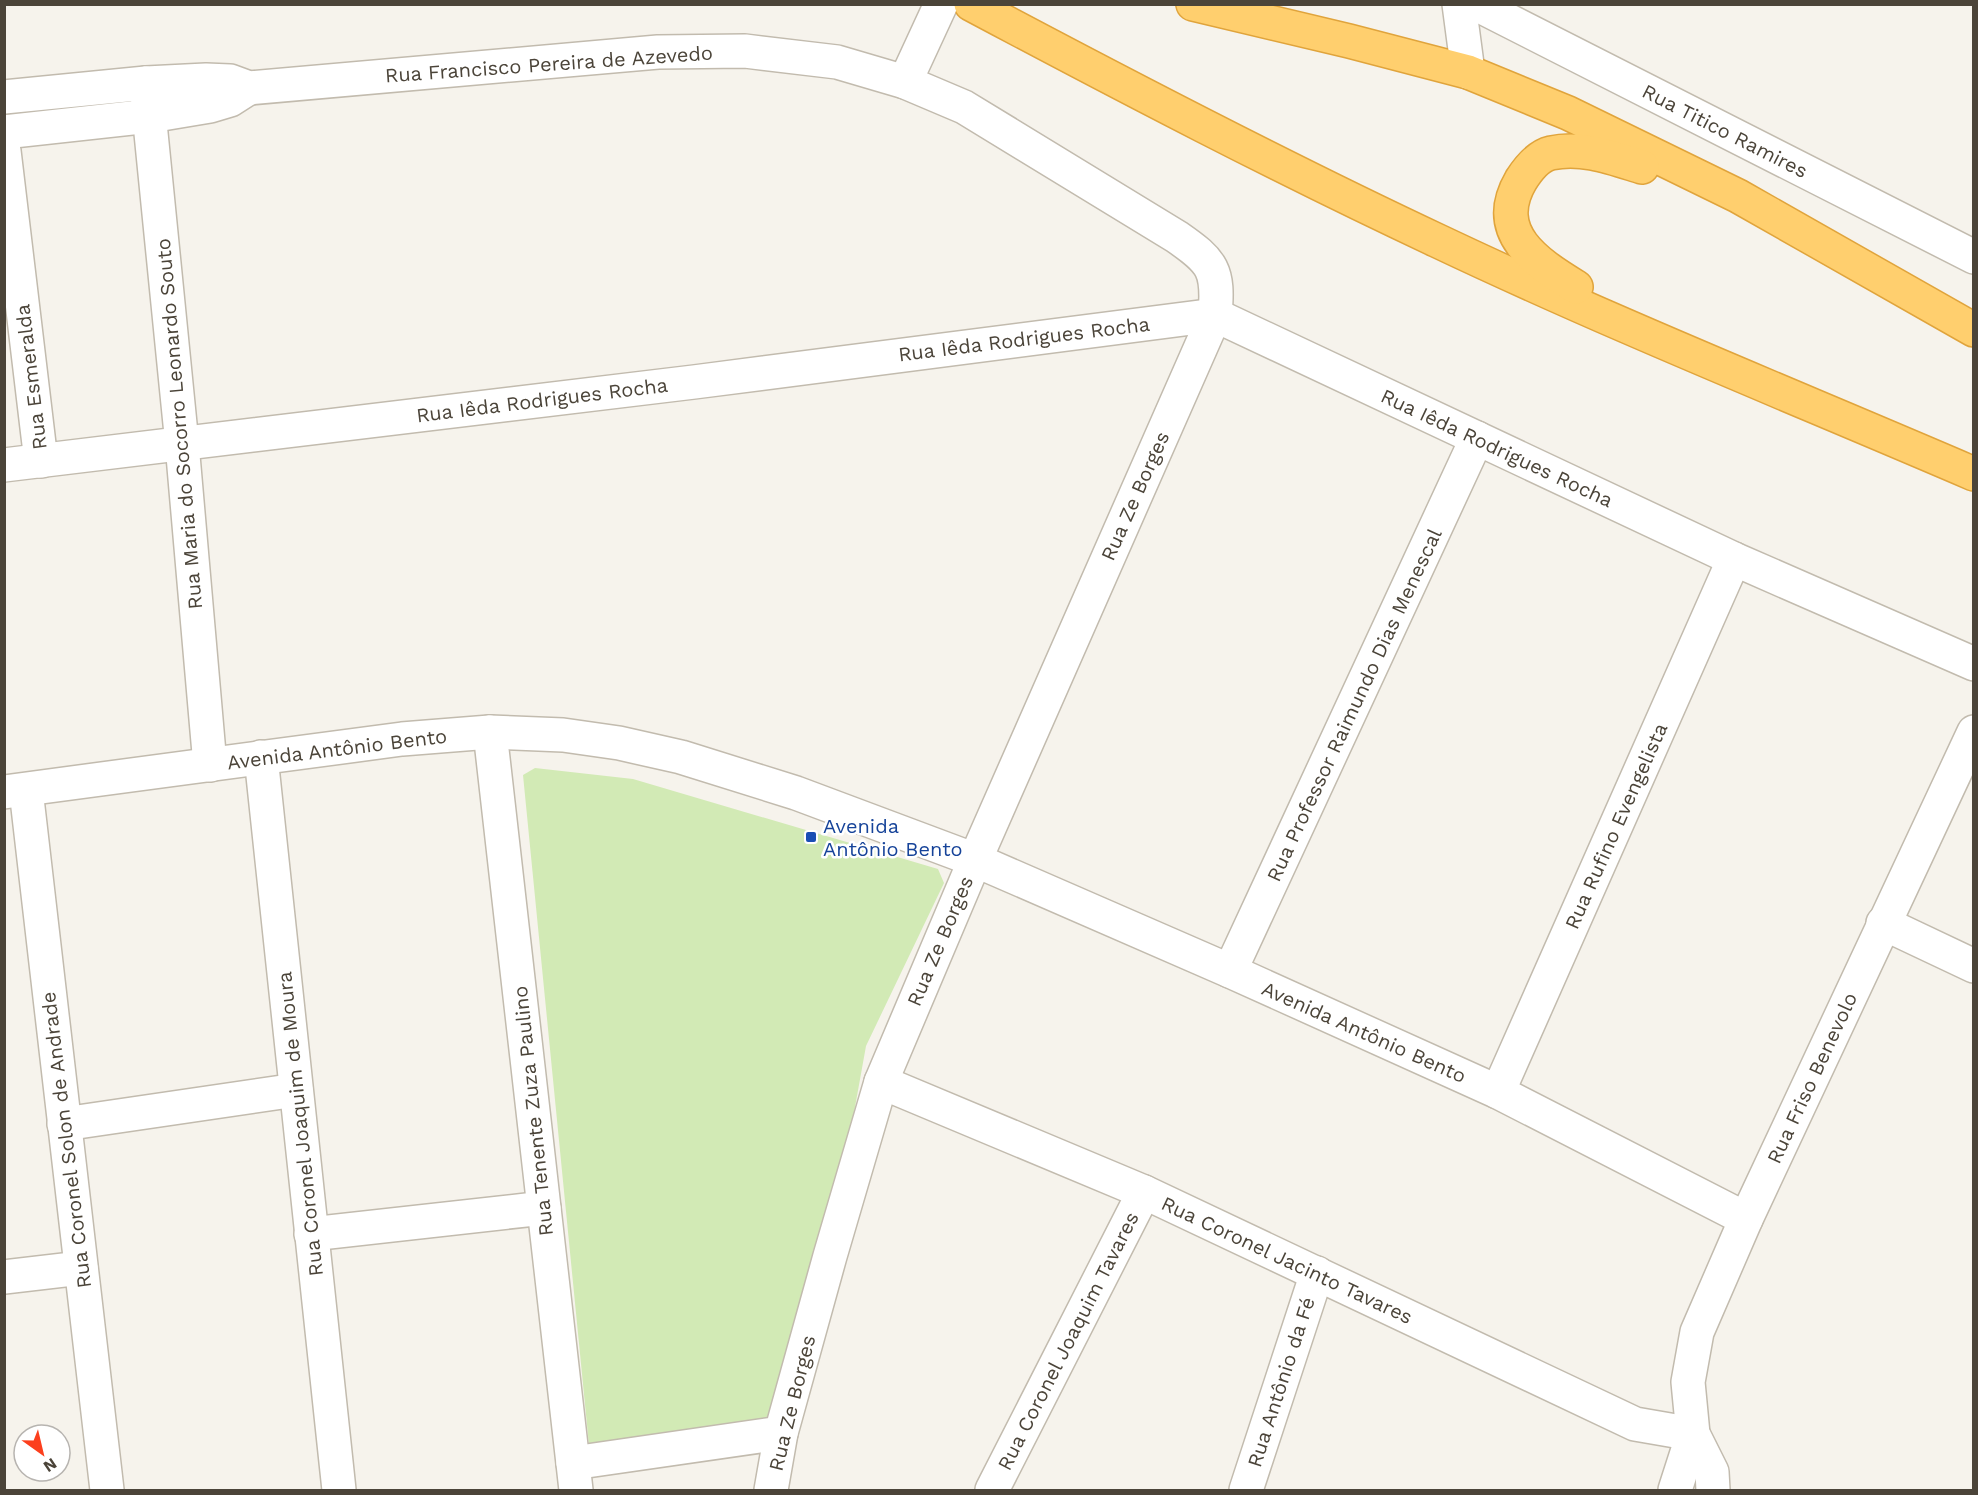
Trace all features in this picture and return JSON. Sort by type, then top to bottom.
[{"type":"highway","points":[[971,4],[1245,147],[1437,241],[1545,291],[1974,474]]},
{"type":"highway","points":[[1192,4],[1468,72],[1568,113],[1738,195],[1974,330]]},
{"type":"highway","points":[[1660,339],[1535,259],[1518,241],[1513,224],[1512,207],[1516,190],[1523,177],[1543,156],[1571,151],[1599,154],[1738,195]]},
{"type":"street","points":[[905,82],[941,4]]},
{"type":"street","points":[[1459,4],[1468,72]]},
{"type":"street","name":"Rua Titico Ramires","points":[[1476,4],[1974,257]]},
{"type":"street","name":"Rua Francisco Pereira de Azevedo","points":[[4,97],[146,83],[222,80],[249,88],[658,52],[745,51],[837,62],[905,82],[964,107],[1203,254],[1212,269],[1217,290],[1215,315]]},
{"type":"street","name":"Rua Maria do Socorro Leonardo Souto","points":[[146,83],[182,444],[210,765]]},
{"type":"street","name":"Rua Francisco Pereira de Azevedo","points":[[4,132],[150,116],[210,106],[230,100],[249,88]]},
{"type":"street","name":"Rua Esmeralda","points":[[4,151],[41,461]]},
{"type":"street","name":"Rua Iêda Rodrigues Rocha","points":[[4,465],[682,384],[1215,315],[1734,560],[1974,664]]},
{"type":"street","name":"Rua Ze Borges","points":[[771,1491],[781,1433],[881,1082],[975,860],[1215,315]]},
{"type":"street","name":"Rua Professor Raimundo Dias Menescal","points":[[1230,971],[1477,438]]},
{"type":"street","name":"Rua Rufino Evengelista","points":[[1498,1092],[1734,560]]},
{"type":"street","name":"Rua Friso Benevolo","points":[[1713,1491],[1712,1472],[1693,1434],[1688,1382],[1697,1332],[1883,923],[1974,732]]},
{"type":"street","name":"Avenida Antônio Bento","points":[[16,801],[262,767],[402,739],[491,740],[666,772],[812,818],[975,860],[1230,971],[1498,1092],[1746,1220]]},
{"type":"street","name":"Rua Tenente Zuza Paulino","points":[[491,740],[574,1477]]},
{"type":"street","name":"Avenida Antônio Bento","points":[[16,801],[210,765],[262,767]]},
{"type":"street","name":"Rua Coronel Joaquim de Moura","points":[[262,767],[339,1491]]},
{"type":"street","name":"Rua Coronel Solon de Andrade","points":[[16,801],[64,1124],[107,1491]]},
{"type":"street","points":[[1883,923],[1974,966]]},
{"type":"street","name":"Rua Coronel Jacinto Tavares","points":[[881,1082],[1144,1192],[1635,1424],[1693,1434]]},
{"type":"street","points":[[64,1124],[296,1090]]},
{"type":"street","name":"Rua Coronel Joaquim Tavares","points":[[992,1491],[1144,1192]]},
{"type":"street","points":[[311,1234],[544,1208]]},
{"type":"street","points":[[4,1277],[81,1268]]},
{"type":"street","name":"Rua Antônio da Fé","points":[[1246,1491],[1317,1273]]},
{"type":"street","points":[[574,1477],[781,1433]]},
{"type":"street","name":"Rua Friso Benevolo","points":[[1675,1491],[1693,1434]]},
{"type":"green space","points":[[535,768],[633,779],[938,869],[944,883],[866,1046],[837,1207],[776,1422],[589,1445],[523,775]]},
{"type":"place","name":"Avenida Antônio Bento","points":[[811,837]]}]
